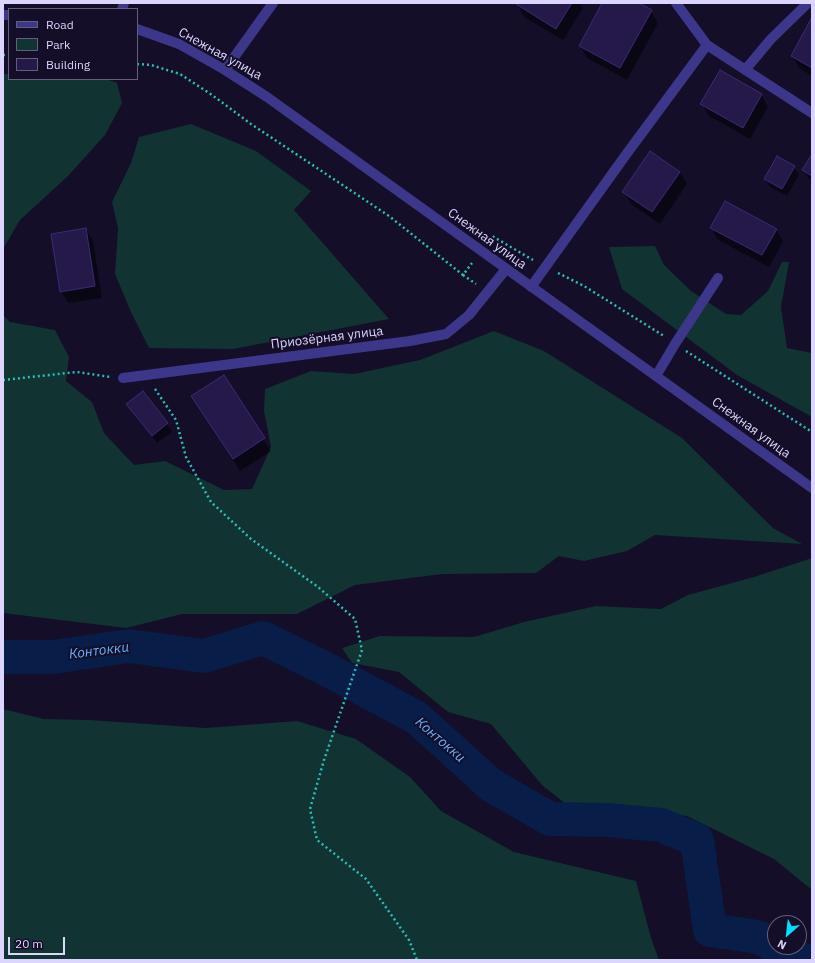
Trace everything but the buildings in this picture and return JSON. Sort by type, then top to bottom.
[{"type":"street","points":[[676,3],[707,45],[812,113]]},
{"type":"street","points":[[745,70],[771,39],[808,3]]},
{"type":"street","points":[[225,70],[271,4]]},
{"type":"street","name":"Снежная улица","points":[[138,29],[179,44],[225,70],[267,97],[812,488]]},
{"type":"street","points":[[531,287],[707,45]]},
{"type":"street","name":"Приозёрная улица","points":[[123,378],[402,342],[446,334],[469,315],[506,269]]},
{"type":"street","points":[[656,376],[718,278]]},
{"type":"path","points":[[3,380],[77,372],[123,378]]},
{"type":"path","points":[[146,375],[176,420],[186,457],[211,502],[251,538],[318,587],[355,619],[362,650],[324,760],[310,809],[318,840],[366,879],[409,940],[417,960]]},
{"type":"green space","points":[[3,74],[8,74],[8,80],[109,80],[117,83],[122,103],[105,135],[68,176],[20,220],[3,249]]},
{"type":"green space","points":[[191,124],[256,151],[311,191],[294,210],[389,319],[233,349],[149,348],[131,312],[115,274],[118,228],[112,202],[131,163],[139,137]]},
{"type":"green space","points":[[655,246],[664,265],[691,291],[726,314],[741,315],[768,291],[782,262],[789,262],[781,307],[787,348],[812,353],[812,417],[737,375],[622,289],[609,247]]},
{"type":"green space","points":[[3,315],[10,322],[55,330],[69,357],[66,381],[92,402],[104,433],[134,465],[165,461],[224,490],[252,489],[271,447],[264,411],[265,389],[311,371],[354,374],[420,360],[494,331],[544,351],[682,438],[773,528],[802,544],[655,535],[627,551],[584,561],[559,556],[536,573],[442,574],[355,585],[297,614],[182,614],[126,628],[3,613]]},
{"type":"green space","points":[[812,558],[812,890],[774,859],[687,816],[646,812],[615,817],[567,805],[542,785],[491,724],[448,712],[399,672],[352,663],[342,648],[380,636],[474,637],[524,622],[596,606],[661,609],[688,595],[754,577]]},
{"type":"green space","points":[[3,709],[44,719],[89,720],[206,728],[297,721],[356,739],[410,777],[441,811],[514,852],[636,881],[651,938],[659,960],[3,960]]},
{"type":"waterway","name":"Контокки","points":[[3,657],[53,657],[129,646],[204,656],[263,638],[326,669],[417,718],[491,785],[550,819],[607,820],[661,825],[697,840],[710,930],[758,937],[767,942]]},
{"type":"waterway","name":"Контокки","points":[[793,955],[803,960]]}]
